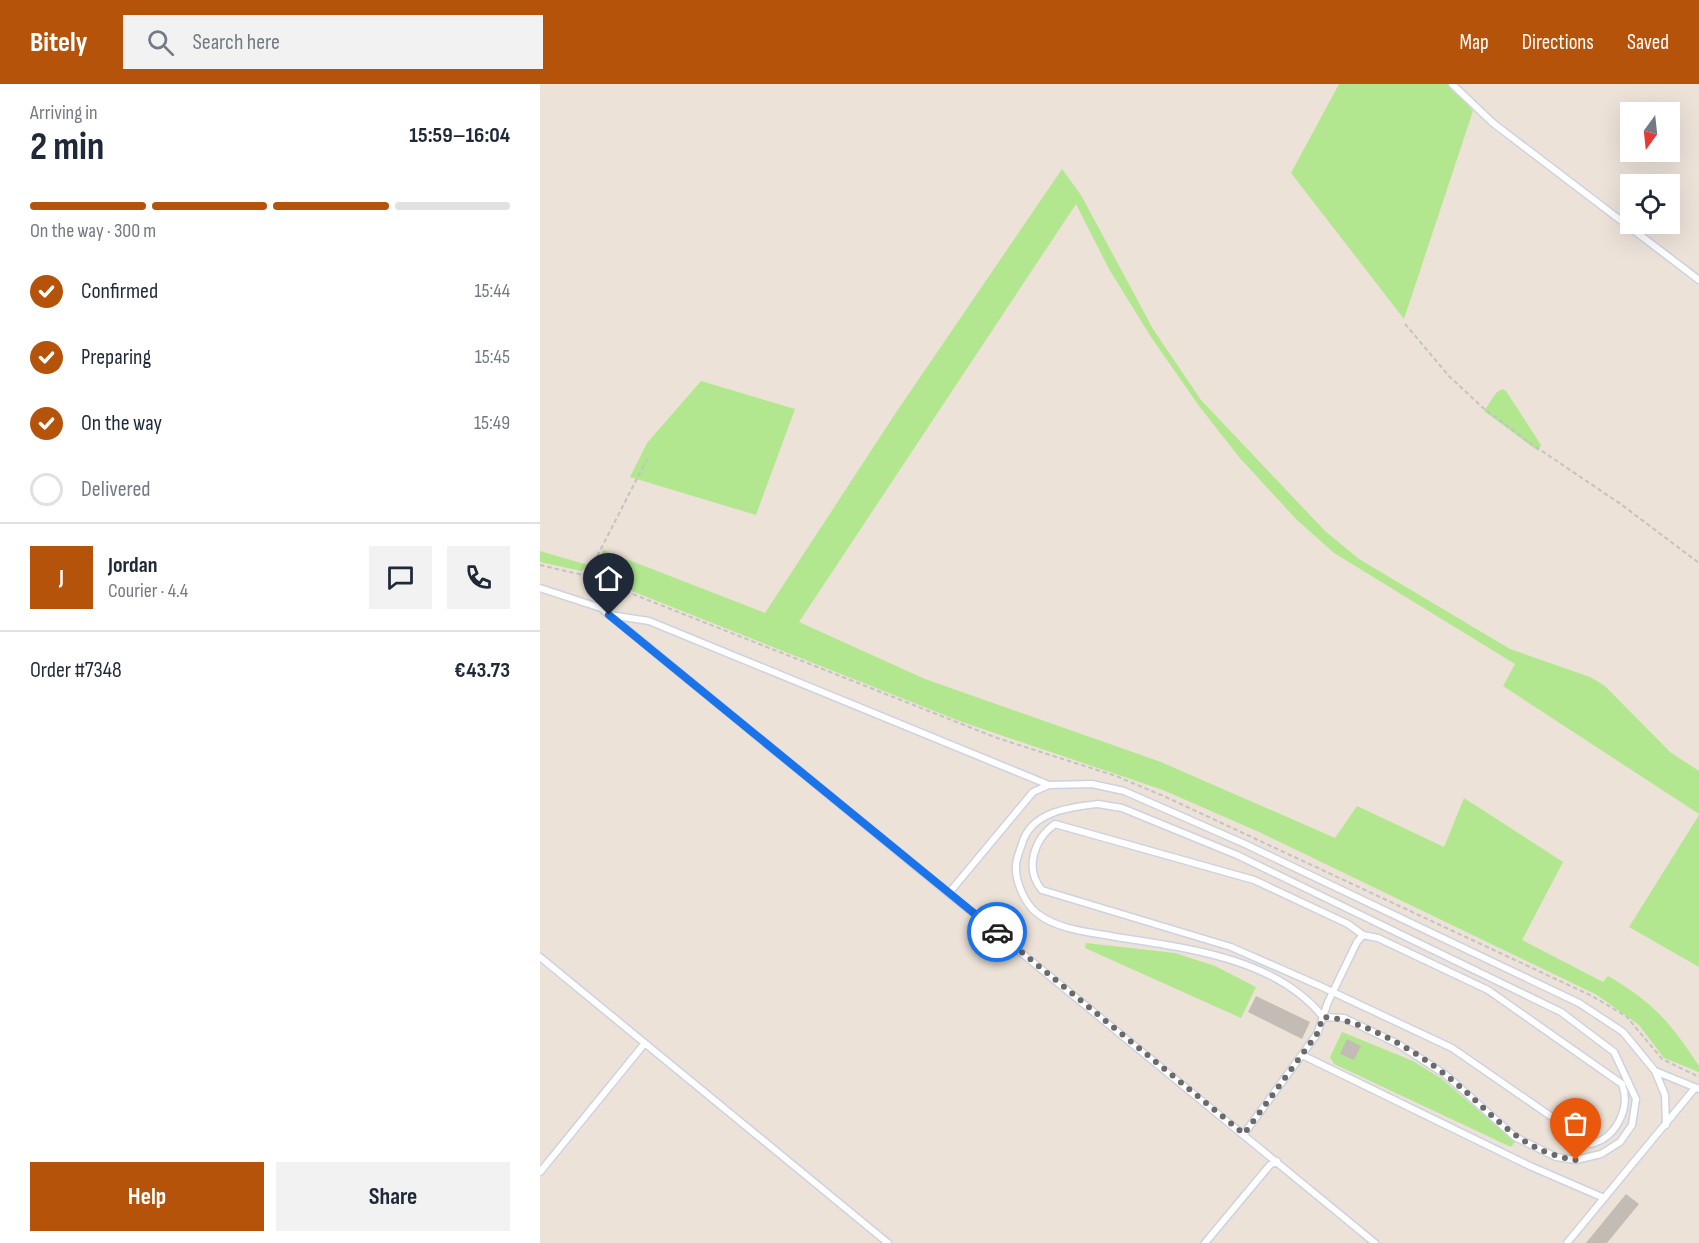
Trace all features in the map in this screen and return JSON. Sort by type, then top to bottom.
[{"type":"lane","points":[[1452,84],[1493,123],[1699,280]]},
{"type":"lane","points":[[540,588],[590,603],[609,615],[1375,1243]]},
{"type":"lane","points":[[609,615],[649,621],[1049,785]]},
{"type":"lane","points":[[949,893],[1033,792],[1049,785],[1092,784],[1124,791],[1245,844],[1580,1003],[1623,1032],[1655,1071],[1665,1095],[1666,1125]]},
{"type":"lane","points":[[1098,804],[1122,808],[1238,855],[1561,1012],[1614,1052],[1636,1099],[1632,1125],[1620,1142],[1601,1154],[1576,1160],[1556,1157],[1515,1137],[1446,1075],[1398,1044],[1344,1018],[1323,1017],[1309,999],[1254,968],[1188,948],[1071,929],[1038,914],[1024,898],[1016,866],[1023,839],[1038,822],[1058,809],[1098,804]]},
{"type":"lane","points":[[1055,824],[1254,880],[1348,924],[1363,935],[1378,938],[1488,990],[1622,1084],[1626,1093],[1623,1114],[1611,1133],[1600,1142],[1591,1144],[1452,1048],[1332,993],[1231,947],[1042,890],[1035,882],[1032,864],[1037,843],[1045,831],[1055,824]]},
{"type":"lane","points":[[1244,1134],[1317,1034],[1332,993],[1357,942],[1363,935]]},
{"type":"lane","points":[[540,957],[888,1243]]},
{"type":"lane","points":[[540,1172],[645,1043]]},
{"type":"lane","points":[[1302,1054],[1530,1166],[1604,1198]]},
{"type":"lane","points":[[1568,1243],[1697,1089],[1655,1071]]},
{"type":"lane","points":[[1205,1243],[1270,1165],[1277,1161]]},
{"type":"path","points":[[1405,324],[1449,376],[1482,407],[1533,445],[1622,505],[1699,563]]},
{"type":"path","points":[[587,576],[648,457]]},
{"type":"green space","points":[[1339,84],[1449,84],[1473,111],[1404,319],[1291,173]]},
{"type":"green space","points":[[1062,169],[1081,195],[1153,329],[1201,400],[1325,531],[1359,559],[1510,649],[1590,677],[1605,686],[1670,752],[1699,771],[1699,814],[1503,686],[1515,664],[1334,553],[1296,519],[1239,457],[1199,406],[1151,337],[1109,269],[1076,204],[799,622],[925,679],[1161,762],[1335,838],[1357,806],[1444,847],[1464,798],[1563,862],[1522,940],[1603,982],[1608,976],[1638,995],[1670,1025],[1699,1066],[1699,1072],[1664,1058],[1639,1025],[1597,995],[1259,832],[1163,790],[962,722],[594,576],[603,550],[765,613],[895,414]]},
{"type":"green space","points":[[701,381],[795,409],[756,515],[630,477],[647,443]]},
{"type":"green space","points":[[1502,389],[1506,391],[1541,445],[1538,451],[1484,411],[1496,393]]},
{"type":"green space","points":[[540,551],[588,565],[581,571],[540,562]]},
{"type":"green space","points":[[1699,815],[1699,967],[1629,927]]},
{"type":"green space","points":[[1086,943],[1175,953],[1215,966],[1256,987],[1241,1018],[1085,948]]},
{"type":"green space","points":[[1342,1032],[1413,1061],[1442,1079],[1515,1142],[1511,1147],[1334,1064],[1330,1057]]},
{"type":"building","points":[[1256,996],[1310,1022],[1302,1039],[1248,1012]]},
{"type":"building","points":[[1347,1039],[1361,1046],[1354,1060],[1340,1054]]},
{"type":"building","points":[[1626,1194],[1639,1204],[1607,1243],[1586,1243]]},
{"type":"way so far","points":[[997,932],[1244,1134],[1317,1034],[1323,1017],[1344,1018],[1398,1044],[1446,1075],[1515,1137],[1535,1149],[1556,1157],[1576,1160]]},
{"type":"route","points":[[609,615],[997,932]]}]
